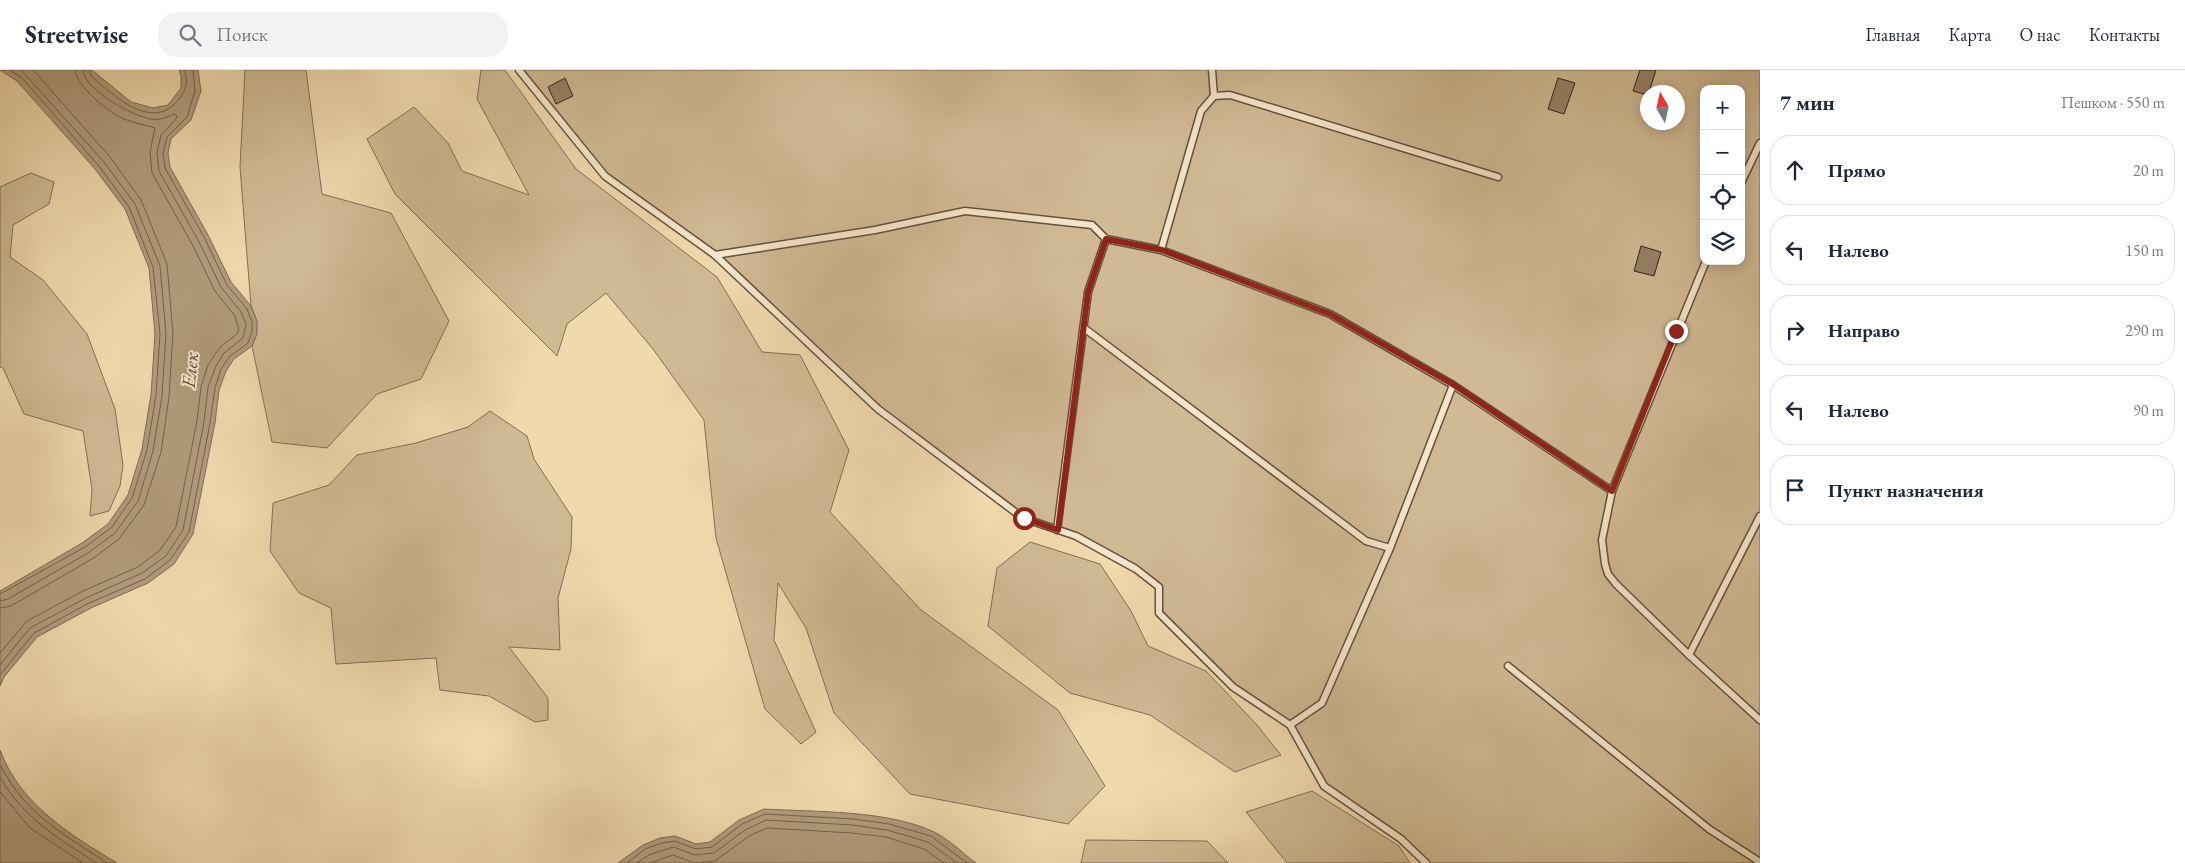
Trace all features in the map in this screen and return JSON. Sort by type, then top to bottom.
[{"type":"lane","points":[[518,70],[605,176],[714,255],[878,409],[1024,518],[1076,536],[1136,569],[1159,587],[1159,613],[1234,688],[1290,725],[1324,786],[1401,839],[1426,863]]},
{"type":"lane","points":[[1162,250],[1201,111],[1214,96],[1212,70]]},
{"type":"lane","points":[[1214,96],[1230,95],[1498,177]]},
{"type":"lane","points":[[1745,175],[1760,143]]},
{"type":"lane","points":[[714,255],[875,230],[965,211],[1092,225],[1106,239],[1162,250],[1330,314],[1454,385],[1612,491]]},
{"type":"lane","points":[[1058,530],[1088,292],[1106,239]]},
{"type":"lane","points":[[1704,265],[1612,491],[1602,540],[1604,564],[1608,574],[1616,584],[1760,720]]},
{"type":"lane","points":[[1084,328],[1366,541],[1390,548]]},
{"type":"lane","points":[[1290,725],[1322,703],[1390,548],[1454,385]]},
{"type":"lane","points":[[1689,655],[1760,516]]},
{"type":"lane","points":[[1508,666],[1709,830],[1760,862]]},
{"type":"shaded area","points":[[245,70],[306,70],[322,194],[391,213],[449,321],[421,379],[377,394],[327,448],[272,442],[252,346],[257,326],[251,306],[240,167]]},
{"type":"shaded area","points":[[481,70],[505,70],[576,169],[717,277],[762,352],[800,355],[849,450],[830,512],[921,610],[1058,710],[1105,786],[1068,824],[910,794],[834,713],[806,628],[778,583],[774,640],[816,732],[801,744],[765,709],[716,538],[704,420],[653,349],[606,293],[567,324],[557,356],[395,194],[367,139],[414,107],[448,143],[462,171],[529,195],[477,99]]},
{"type":"shaded area","points":[[519,70],[1760,70],[1760,863],[1426,863],[1401,839],[1324,786],[1290,725],[1233,687],[1159,613],[1158,587],[1136,569],[1076,536],[1023,518],[878,409],[715,255],[605,176]]},
{"type":"shaded area","points":[[31,173],[54,182],[49,204],[13,225],[10,257],[43,280],[87,334],[115,409],[123,465],[120,486],[109,511],[90,516],[92,489],[83,431],[24,414],[3,368],[0,367],[0,187]]},
{"type":"shaded area","points":[[490,411],[527,436],[534,459],[572,517],[571,549],[558,598],[560,650],[509,647],[548,698],[548,720],[535,722],[489,696],[440,690],[436,658],[336,664],[331,608],[299,593],[270,551],[273,503],[329,485],[357,455],[416,443],[468,427]]},
{"type":"shaded area","points":[[1030,542],[1100,564],[1131,611],[1148,646],[1206,671],[1257,725],[1281,755],[1235,772],[1150,715],[1070,693],[988,626],[997,568]]},
{"type":"shaded area","points":[[1312,791],[1399,846],[1410,863],[1287,863],[1246,812]]},
{"type":"shaded area","points":[[1086,840],[1207,841],[1228,863],[1081,863]]},
{"type":"water","name":"Елек","points":[[0,70],[92,70],[131,102],[153,108],[168,105],[181,88],[179,70],[198,70],[201,91],[191,120],[171,139],[168,153],[170,167],[208,235],[231,282],[251,306],[257,321],[257,334],[252,346],[234,359],[226,371],[219,390],[215,423],[193,534],[174,564],[148,583],[91,608],[37,637],[4,677],[0,686],[0,591],[82,543],[108,524],[128,495],[142,449],[151,395],[155,334],[149,268],[125,209],[95,169],[17,81]]},
{"type":"water","points":[[0,750],[9,769],[33,802],[64,829],[117,863],[0,863]]},
{"type":"water","points":[[764,809],[850,813],[913,824],[938,834],[976,863],[618,863],[643,845],[660,838],[675,836],[696,844],[710,842],[739,820]]},
{"type":"building","points":[[1640,70],[1656,70],[1651,85],[1640,85],[1640,93],[1633,91]]},
{"type":"building","points":[[565,78],[573,96],[556,104],[548,87]]},
{"type":"building","points":[[1558,78],[1575,83],[1564,114],[1548,109]]},
{"type":"building","points":[[1641,246],[1661,252],[1654,276],[1634,271]]},
{"type":"route","points":[[1024,518],[1058,530],[1088,292],[1106,239],[1162,250],[1330,314],[1454,385],[1612,491],[1676,331]]}]
